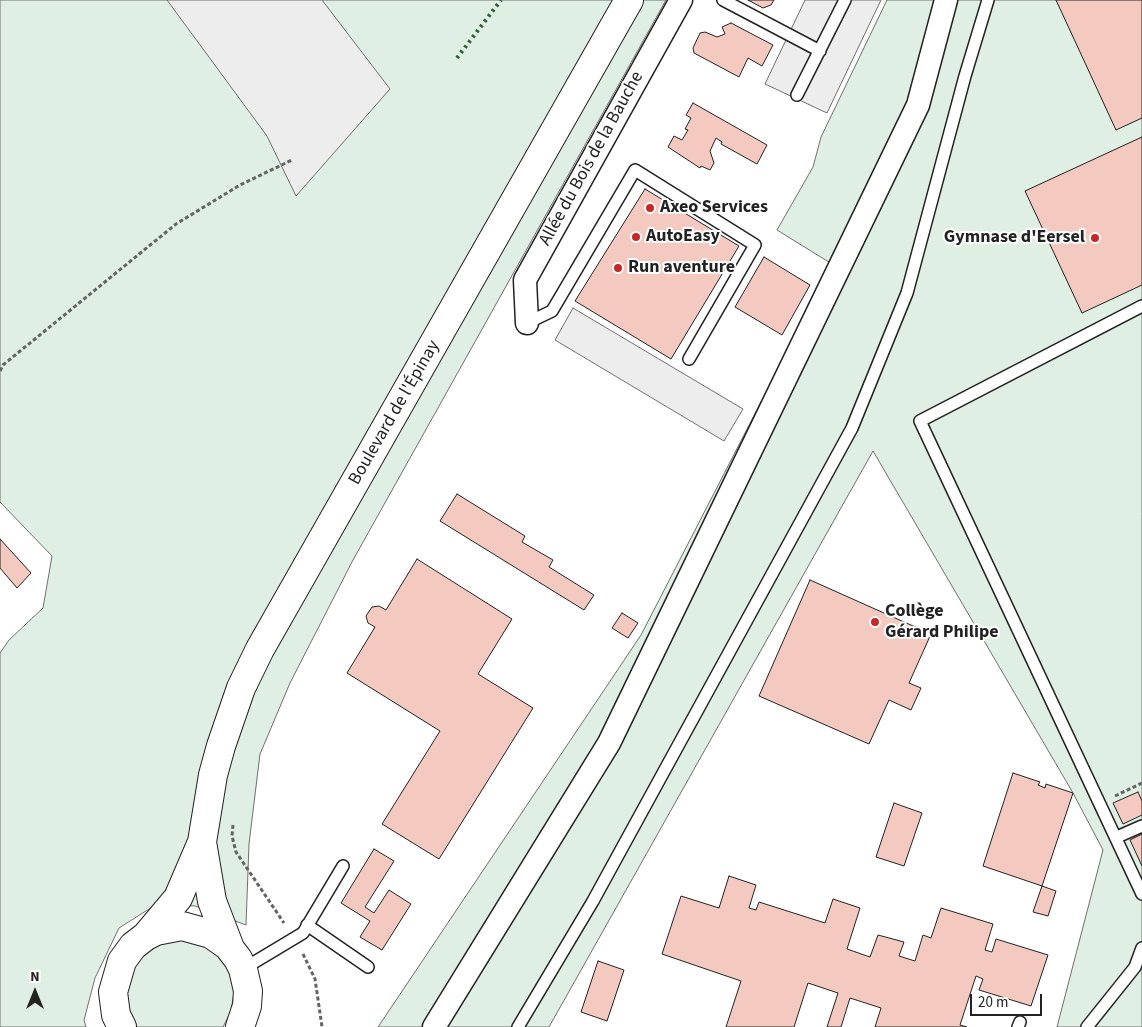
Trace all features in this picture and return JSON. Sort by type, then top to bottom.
[{"type":"street","name":"Boulevard de l'Épinay","points":[[249,1020],[248,991],[237,959],[212,901],[203,861],[202,842],[213,775],[225,732],[241,688],[260,649],[629,0]]},
{"type":"street","name":"Allée du Bois de la Bauche","points":[[527,323],[525,280],[681,0]]},
{"type":"street","points":[[434,1027],[609,743],[918,105],[946,0]]},
{"type":"street","name":"Boulevard de l'Épinay","points":[[98,1027],[113,992],[122,961],[133,946],[146,936],[178,898],[202,842]]},
{"type":"street","points":[[146,936],[170,928],[192,928],[211,934],[237,959]]},
{"type":"street","points":[[113,992],[116,1015],[122,1027]]},
{"type":"lane","points":[[723,0],[820,51]]},
{"type":"lane","points":[[797,95],[845,0]]},
{"type":"lane","points":[[518,1027],[593,901],[852,428],[907,293],[988,0]]},
{"type":"lane","points":[[527,323],[552,311],[635,170],[755,245],[689,359]]},
{"type":"lane","points":[[1142,306],[920,421],[1101,802],[1142,894]]},
{"type":"lane","points":[[1117,837],[1142,826]]},
{"type":"lane","points":[[237,959],[294,938],[302,932],[343,866]]},
{"type":"lane","points":[[307,925],[368,968]]},
{"type":"lane","points":[[1087,1027],[1136,967],[1142,948]]},
{"type":"path","points":[[0,371],[4,365],[176,224],[240,185],[292,160]]},
{"type":"path","points":[[1101,802],[1142,783]]},
{"type":"path","points":[[234,819],[232,836],[236,852],[294,938],[315,979],[322,1026],[317,1027]]},
{"type":"green space","points":[[0,0],[666,0],[353,560],[290,683],[260,754],[249,844],[246,925],[195,906],[157,904],[119,928],[95,978],[84,1020],[86,1027],[0,1027],[0,653],[9,640],[43,608],[52,556],[0,502]]},
{"type":"green space","points":[[887,0],[1142,0],[1142,1027],[1057,1027],[1103,850],[1073,793],[873,451],[549,1027],[378,1027],[641,635],[832,264],[777,230],[813,167],[821,137]]},
{"type":"green space","points":[[169,939],[188,939],[207,945],[223,957],[232,972],[234,992],[231,1011],[223,1027],[137,1027],[130,1015],[125,996],[128,976],[148,947]]},
{"type":"shaded area","points":[[167,0],[322,0],[390,89],[296,196],[267,136]]},
{"type":"shaded area","points":[[805,0],[881,0],[827,113],[765,84]]},
{"type":"shaded area","points":[[573,308],[743,409],[724,441],[555,340]]},
{"type":"building","points":[[748,0],[774,0],[771,5],[763,8]]},
{"type":"building","points":[[1056,0],[1142,0],[1142,118],[1116,130]]},
{"type":"building","points":[[731,23],[773,45],[762,66],[748,58],[739,77],[694,53],[693,48],[700,33],[705,32],[717,37],[725,34],[722,27]]},
{"type":"building","points":[[693,103],[767,145],[757,164],[721,144],[722,142],[716,138],[710,151],[714,163],[710,170],[701,166],[700,168],[668,147],[674,136],[682,140],[688,130],[685,129],[691,118],[686,115]]},
{"type":"building","name":"Gymnase d'Eersel","points":[[1142,137],[1142,285],[1082,313],[1025,191]]},
{"type":"building","points":[[645,189],[739,246],[671,359],[575,301]]},
{"type":"building","points":[[764,257],[810,285],[782,335],[735,307]]},
{"type":"building","points":[[457,494],[525,536],[522,542],[553,560],[549,567],[594,595],[584,610],[440,521]]},
{"type":"building","points":[[0,539],[31,573],[17,588],[0,568]]},
{"type":"building","points":[[417,559],[512,619],[478,674],[533,708],[439,859],[382,824],[440,731],[347,673],[375,627],[368,623],[366,616],[372,607],[379,606],[386,610]]},
{"type":"building","points":[[810,580],[931,634],[909,683],[921,688],[911,710],[889,700],[869,744],[759,696]]},
{"type":"building","points":[[622,613],[638,623],[628,638],[612,628]]},
{"type":"building","points":[[1013,773],[1040,782],[1038,785],[1045,788],[1046,784],[1073,793],[1042,886],[983,866]]},
{"type":"building","points":[[1138,792],[1142,801],[1142,815],[1123,824],[1113,803]]},
{"type":"building","points":[[894,803],[922,813],[904,866],[876,857]]},
{"type":"building","points":[[1142,834],[1142,866],[1130,840]]},
{"type":"building","points":[[374,849],[394,861],[365,907],[374,913],[389,890],[411,904],[382,950],[360,937],[370,921],[341,903]]},
{"type":"building","points":[[729,876],[756,885],[749,908],[756,910],[759,902],[825,923],[833,899],[860,908],[847,949],[870,957],[878,935],[904,942],[899,956],[915,961],[923,935],[931,938],[941,908],[993,924],[985,950],[992,952],[996,939],[1048,955],[1031,1006],[979,990],[983,979],[976,976],[960,1025],[967,1027],[875,1027],[881,1008],[850,998],[841,1027],[827,1027],[838,993],[808,983],[794,1027],[726,1027],[741,981],[662,954],[681,896],[719,908]]},
{"type":"building","points":[[1042,886],[1056,891],[1048,916],[1033,912]]},
{"type":"building","points":[[598,961],[624,970],[607,1021],[581,1012]]},
{"type":"hedge","points":[[457,58],[501,0]]},
{"type":"place","name":"Axeo Services","points":[[650,208]]},
{"type":"place","name":"AutoEasy","points":[[636,237]]},
{"type":"place","name":"Gymnase d'Eersel","points":[[1095,238]]},
{"type":"place","name":"Run aventure","points":[[618,268]]},
{"type":"place","name":"Collège Gérard Philipe","points":[[875,622]]}]
